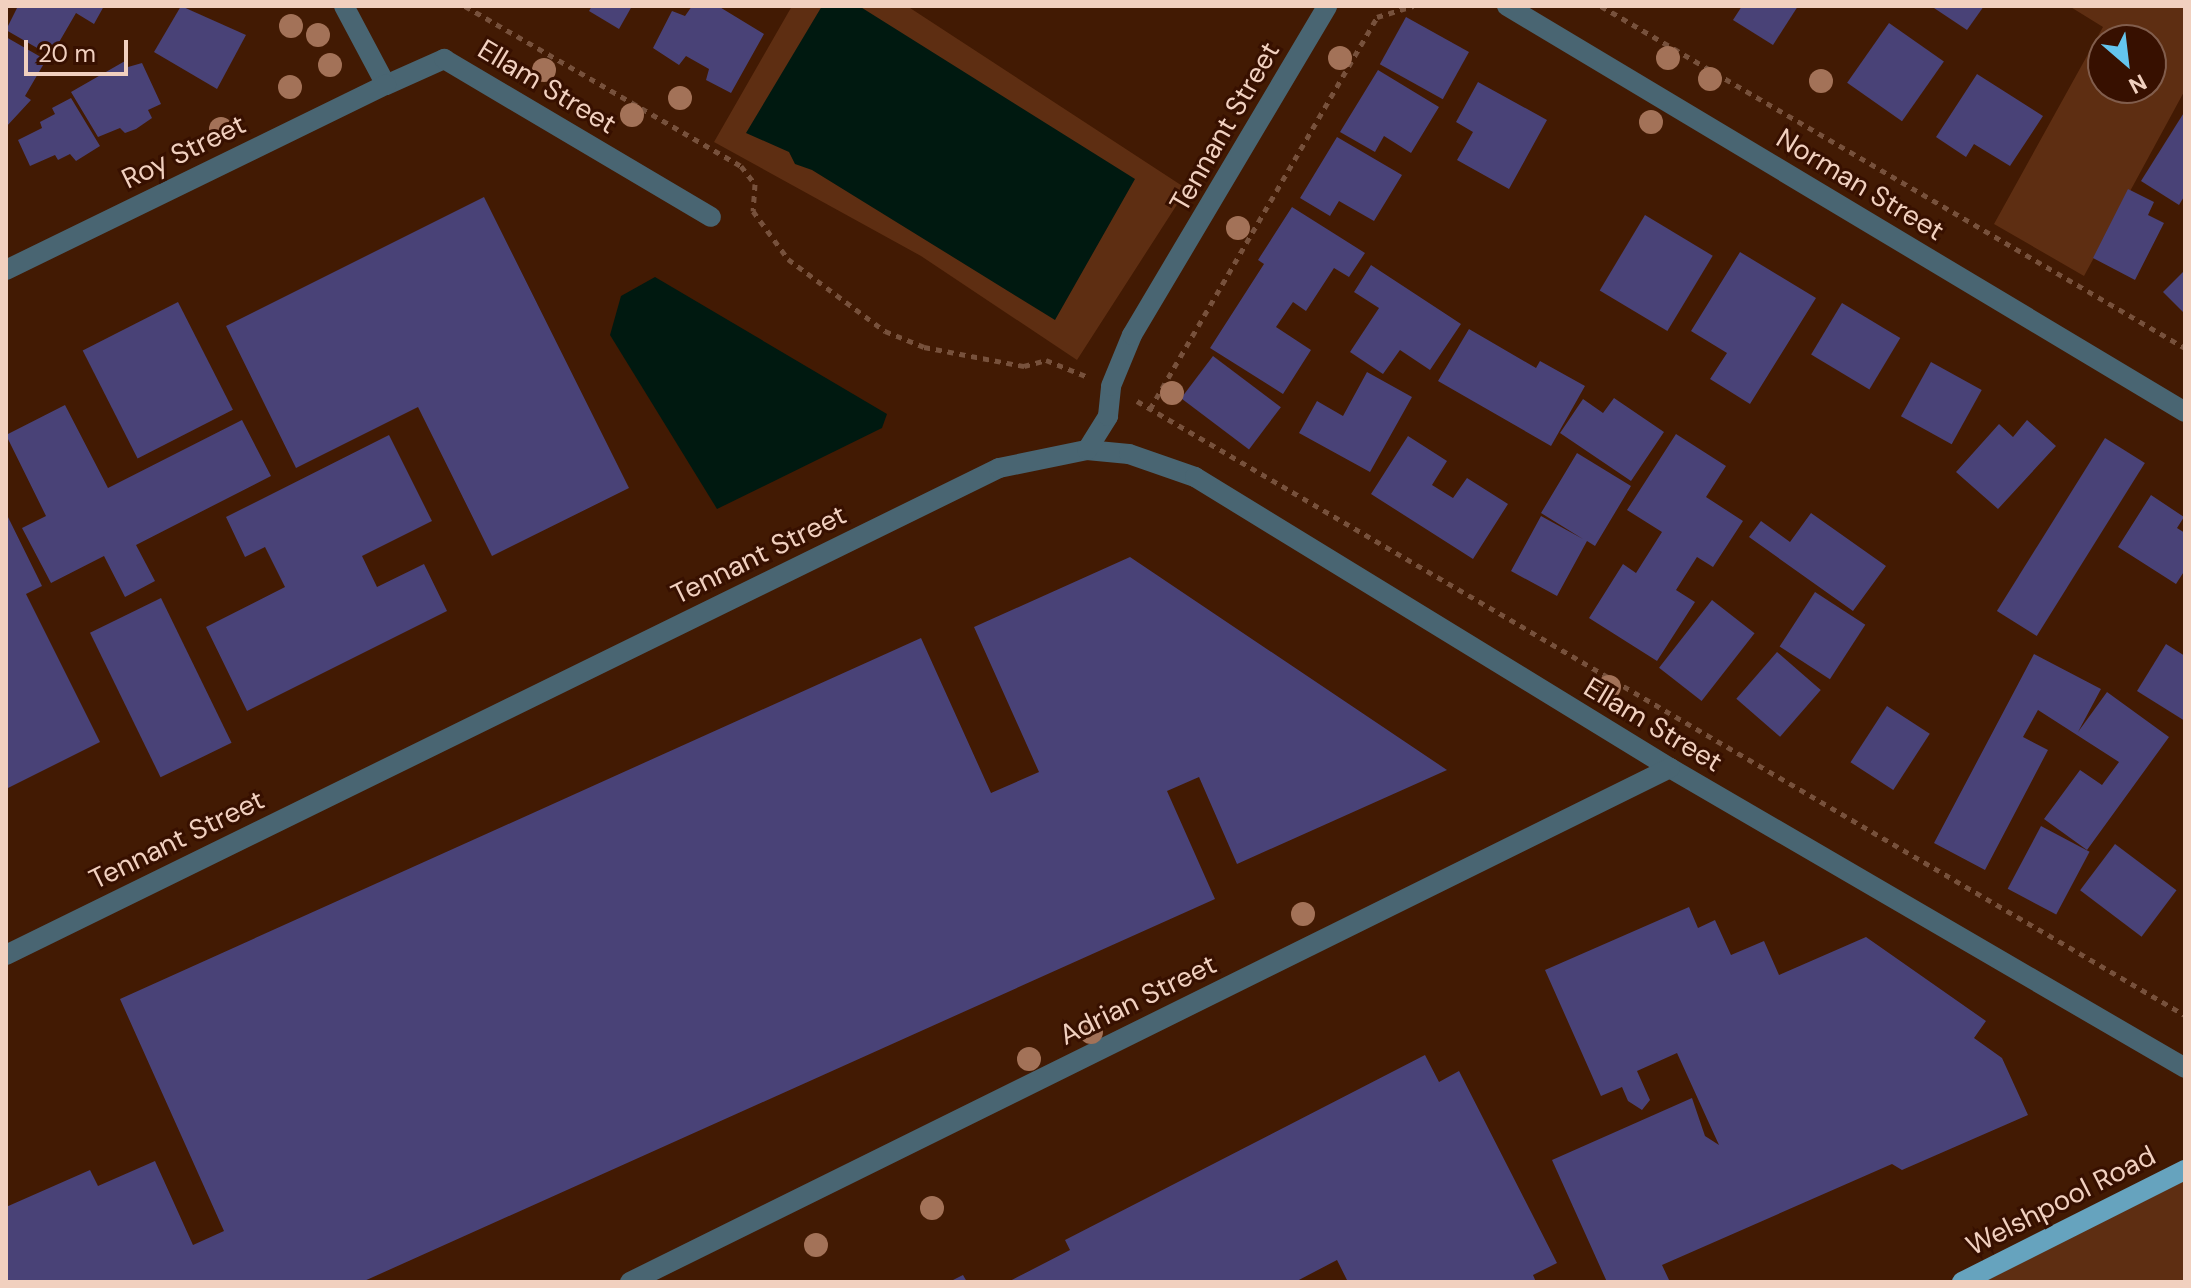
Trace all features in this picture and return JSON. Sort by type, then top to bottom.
[{"type":"main road","name":"Welshpool Road","points":[[1962,1282],[2185,1170]]},
{"type":"street","points":[[344,6],[386,85]]},
{"type":"street","name":"Tennant Street","points":[[6,955],[999,468],[1087,450],[1108,416],[1111,386],[1132,335],[1327,6]]},
{"type":"street","name":"Norman Street","points":[[1507,6],[2185,412]]},
{"type":"street","name":"Ellam Street","points":[[386,85],[444,59],[711,217]]},
{"type":"street","name":"Roy Street","points":[[6,270],[386,85]]},
{"type":"street","name":"Ellam Street","points":[[1087,450],[1129,454],[1195,477],[1670,768],[2185,1068]]},
{"type":"street","name":"Adrian Street","points":[[630,1282],[1670,768]]},
{"type":"path","points":[[1150,409],[1377,17],[1413,6]]},
{"type":"path","points":[[1601,6],[2185,348]]},
{"type":"shaded area","points":[[792,6],[907,6],[1187,189],[1077,360],[921,256],[714,142]]},
{"type":"shaded area","points":[[822,6],[859,6],[1135,179],[1055,320],[812,170],[795,164],[789,152],[746,133]]},
{"type":"shaded area","points":[[2069,6],[2185,6],[2185,90],[2084,276],[1994,224],[2087,56],[2087,104],[2167,104],[2167,24],[2098,24]]},
{"type":"shaded area","points":[[655,277],[887,414],[882,428],[717,509],[610,335],[621,296]]},
{"type":"shaded area","points":[[2185,1170],[2185,1282],[1962,1282]]},
{"type":"building","points":[[18,6],[104,6],[94,24],[76,13],[51,56],[6,30]]},
{"type":"building","points":[[181,6],[246,35],[217,89],[154,52]]},
{"type":"building","points":[[592,6],[632,6],[619,29],[589,11]]},
{"type":"building","points":[[692,6],[718,6],[764,34],[731,93],[706,80],[709,69],[686,56],[679,65],[653,48],[672,11],[685,16]]},
{"type":"building","points":[[1742,6],[1798,6],[1773,45],[1733,20]]},
{"type":"building","points":[[1931,6],[1984,6],[1967,30]]},
{"type":"building","points":[[1406,17],[1469,52],[1443,99],[1380,64]]},
{"type":"building","points":[[1889,23],[1944,61],[1902,121],[1847,83]]},
{"type":"building","points":[[6,37],[46,60],[25,96],[31,100],[6,127]]},
{"type":"building","points":[[125,61],[128,67],[142,63],[161,104],[148,110],[152,118],[136,129],[125,133],[120,128],[98,137],[71,92]]},
{"type":"building","points":[[1378,70],[1439,107],[1411,153],[1384,136],[1375,152],[1340,132]]},
{"type":"building","points":[[1977,74],[2043,116],[2010,166],[1974,144],[1966,157],[1936,137]]},
{"type":"building","points":[[1478,82],[1547,120],[1509,189],[1457,160],[1473,132],[1456,122]]},
{"type":"building","points":[[71,98],[100,146],[76,161],[70,154],[58,160],[55,155],[30,166],[18,140],[42,128],[40,122],[55,114],[52,108]]},
{"type":"building","points":[[2185,111],[2185,195],[2179,205],[2141,181]]},
{"type":"building","points":[[1337,137],[1402,175],[1374,221],[1339,201],[1330,216],[1300,198]]},
{"type":"building","points":[[2128,189],[2154,202],[2148,215],[2164,223],[2135,280],[2093,258]]},
{"type":"building","points":[[484,197],[629,488],[492,556],[418,407],[296,468],[226,326]]},
{"type":"building","points":[[1292,207],[1365,253],[1349,277],[1334,268],[1306,311],[1293,302],[1276,327],[1311,350],[1283,394],[1210,348],[1264,264],[1258,260]]},
{"type":"building","points":[[1645,215],[1713,256],[1667,331],[1600,290]]},
{"type":"building","points":[[1740,252],[1816,298],[1750,404],[1710,379],[1727,353],[1691,331]]},
{"type":"building","points":[[1371,265],[1461,324],[1430,370],[1400,350],[1383,374],[1350,352],[1379,308],[1354,292]]},
{"type":"building","points":[[2185,270],[2185,314],[2163,292]]},
{"type":"building","points":[[178,302],[233,410],[138,458],[83,351]]},
{"type":"building","points":[[1842,303],[1900,338],[1869,389],[1811,354]]},
{"type":"building","points":[[1469,329],[1536,368],[1540,361],[1585,386],[1551,446],[1438,381]]},
{"type":"building","points":[[1213,356],[1281,407],[1249,449],[1181,398]]},
{"type":"building","points":[[1931,362],[1982,390],[1952,444],[1901,416]]},
{"type":"building","points":[[1367,372],[1412,397],[1370,472],[1299,433],[1317,401],[1343,416]]},
{"type":"building","points":[[1614,398],[1664,432],[1631,481],[1560,433],[1583,399],[1603,413]]},
{"type":"building","points":[[65,405],[108,488],[242,420],[271,476],[136,545],[155,581],[125,597],[104,556],[51,583],[22,528],[46,516],[6,435]]},
{"type":"building","points":[[2027,420],[2056,446],[1998,509],[1956,472],[1999,424],[2013,437]]},
{"type":"building","points":[[1676,434],[1726,466],[1706,497],[1743,521],[1713,567],[1697,557],[1676,590],[1695,602],[1657,661],[1589,618],[1623,564],[1636,573],[1662,532],[1627,510]]},
{"type":"building","points":[[389,435],[432,521],[362,556],[377,587],[424,564],[447,611],[247,711],[206,627],[285,587],[265,547],[245,557],[226,517]]},
{"type":"building","points":[[1408,436],[1447,461],[1432,485],[1453,498],[1467,478],[1508,504],[1473,559],[1371,494]]},
{"type":"building","points":[[2105,438],[2145,463],[2037,636],[1997,611]]},
{"type":"building","points":[[1577,453],[1631,486],[1595,546],[1587,541],[1557,596],[1511,571],[1541,516],[1583,539],[1541,513]]},
{"type":"building","points":[[2151,495],[2184,517],[2177,528],[2185,533],[2185,570],[2176,584],[2118,547]]},
{"type":"building","points":[[6,513],[42,586],[26,594],[100,742],[6,789]]},
{"type":"building","points":[[1811,513],[1886,566],[1853,611],[1749,537],[1761,521],[1790,542]]},
{"type":"building","points":[[1130,557],[1447,770],[1237,864],[1199,777],[1167,791],[1215,899],[362,1282],[6,1282],[6,1207],[90,1170],[98,1186],[155,1161],[193,1245],[224,1231],[120,999],[921,638],[991,793],[1039,772],[974,627]]},
{"type":"building","points":[[1815,592],[1865,625],[1830,679],[1780,647]]},
{"type":"building","points":[[161,598],[232,743],[161,777],[90,633]]},
{"type":"building","points":[[1712,600],[1755,633],[1702,701],[1659,668]]},
{"type":"building","points":[[2166,644],[2185,656],[2185,721],[2137,691]]},
{"type":"building","points":[[1777,652],[1821,690],[1780,737],[1736,699]]},
{"type":"building","points":[[2034,654],[2101,689],[2078,732],[2107,692],[2169,737],[2087,850],[2044,819],[2080,770],[2102,785],[2119,762],[2038,710],[2023,737],[2048,750],[1985,870],[1934,843]]},
{"type":"building","points":[[1887,706],[1930,734],[1893,790],[1851,762]]},
{"type":"building","points":[[2041,826],[2090,852],[2056,915],[2008,889]]},
{"type":"building","points":[[2115,844],[2176,890],[2142,937],[2080,890]]},
{"type":"building","points":[[1689,907],[1698,928],[1715,920],[1731,955],[1764,941],[1779,975],[1866,937],[1986,1021],[1974,1038],[2002,1058],[2028,1115],[1902,1170],[1892,1164],[1662,1265],[1670,1282],[1607,1282],[1552,1160],[1692,1098],[1705,1136],[1719,1145],[1677,1053],[1637,1071],[1650,1100],[1642,1110],[1628,1101],[1622,1087],[1601,1096],[1545,970]]},
{"type":"building","points":[[1425,1055],[1439,1082],[1459,1071],[1557,1263],[1533,1275],[1536,1282],[1348,1282],[1337,1260],[1295,1282],[1008,1282],[1070,1250],[1065,1240]]},
{"type":"building","points":[[963,1275],[967,1282],[949,1282]]}]
